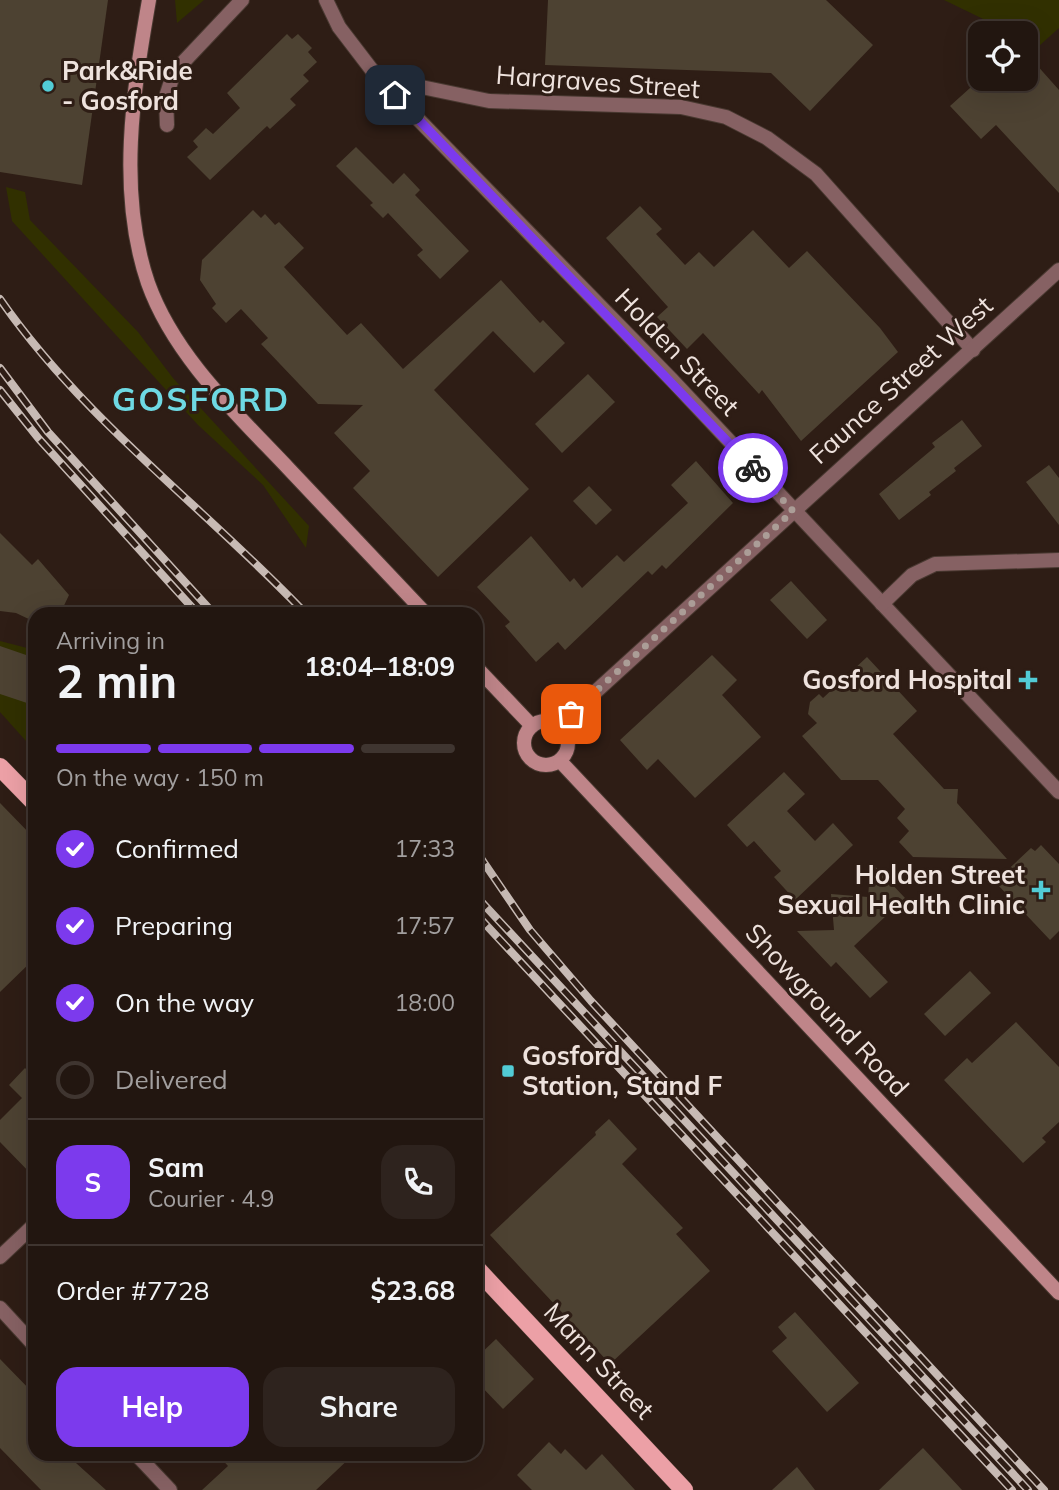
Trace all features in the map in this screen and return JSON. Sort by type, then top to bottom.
[{"type":"main road","points":[[0,767],[28,796]]},
{"type":"main road","name":"Mann Street","points":[[483,1275],[684,1490]]},
{"type":"street","points":[[149,0],[137,71],[130,168],[135,228],[149,284],[184,352],[192,362],[237,414],[419,607]]},
{"type":"street","points":[[167,125],[166,97],[174,72],[242,0]]},
{"type":"street","name":"Holden Street","points":[[326,0],[339,27],[378,78],[672,380],[1059,792]]},
{"type":"street","name":"Hargraves Street","points":[[378,78],[489,102],[681,107],[726,117],[767,138],[816,174],[973,350]]},
{"type":"street","name":"Faunce Street West","points":[[559,725],[1059,270]]},
{"type":"street","points":[[882,604],[912,575],[935,564],[1059,560]]},
{"type":"street","points":[[483,674],[532,726]]},
{"type":"street","points":[[545,721],[559,725],[568,743],[560,761],[545,765],[531,760],[524,747],[527,732],[532,726],[545,721]]},
{"type":"street","name":"Showground Road","points":[[560,761],[1059,1293]]},
{"type":"street","points":[[0,1257],[28,1231]]},
{"type":"street","points":[[0,1308],[28,1338]]},
{"type":"street","points":[[143,1461],[170,1490]]},
{"type":"shaded area","points":[[175,0],[204,0],[177,23]]},
{"type":"shaded area","points":[[944,0],[1059,0],[1059,28],[1039,46],[1038,21],[987,21]]},
{"type":"shaded area","points":[[6,187],[25,192],[30,220],[138,332],[173,378],[309,526],[306,548],[263,485],[198,425],[12,221]]},
{"type":"shaded area","points":[[0,641],[28,648],[28,743],[0,712]]},
{"type":"building","name":"Park&Ride - Gosford","points":[[0,0],[108,0],[82,185],[0,172]]},
{"type":"building","points":[[548,0],[826,0],[873,45],[810,111],[771,73],[545,65]]},
{"type":"building","points":[[287,34],[292,39],[298,34],[312,48],[308,52],[317,62],[303,75],[309,81],[290,99],[296,105],[270,129],[267,126],[210,180],[187,157],[198,147],[193,141],[206,128],[213,134],[240,108],[227,93]]},
{"type":"building","points":[[1038,66],[1059,90],[1059,193],[996,125],[981,139],[950,106],[968,90],[1038,91]]},
{"type":"building","points":[[356,147],[393,184],[404,173],[420,190],[415,195],[469,251],[440,279],[417,255],[423,250],[388,213],[383,218],[370,205],[373,203],[336,166]]},
{"type":"building","points":[[640,206],[662,229],[656,234],[685,265],[699,252],[714,267],[753,230],[789,268],[807,251],[880,328],[898,352],[801,441],[762,390],[759,394],[703,333],[687,349],[657,317],[668,307],[606,238]]},
{"type":"building","points":[[253,210],[261,218],[265,214],[275,225],[279,222],[304,248],[284,267],[347,335],[361,323],[403,369],[501,280],[540,323],[543,320],[565,343],[534,373],[493,331],[434,390],[529,489],[438,577],[353,488],[370,471],[334,433],[363,405],[318,404],[261,344],[268,338],[241,309],[226,323],[212,308],[216,304],[200,280],[202,260]]},
{"type":"building","points":[[588,374],[615,402],[562,453],[535,424]]},
{"type":"building","points":[[962,420],[982,446],[929,492],[931,495],[899,520],[879,494],[935,447],[932,443]]},
{"type":"building","points":[[696,461],[733,503],[666,569],[662,565],[652,575],[648,571],[565,650],[558,642],[536,662],[505,626],[510,622],[477,587],[531,536],[570,582],[574,578],[582,588],[617,555],[624,562],[688,503],[671,485]]},
{"type":"building","points":[[1049,465],[1059,478],[1059,525],[1026,482]]},
{"type":"building","points":[[589,486],[612,510],[596,525],[573,501]]},
{"type":"building","points":[[0,533],[32,565],[38,559],[69,595],[63,607],[28,607],[28,619],[16,613],[0,611]]},
{"type":"building","points":[[791,581],[827,620],[807,639],[770,600]]},
{"type":"building","points":[[0,646],[28,656],[28,703],[0,694]]},
{"type":"building","points":[[712,655],[737,680],[722,695],[761,737],[695,798],[658,759],[647,770],[620,740]]},
{"type":"building","points":[[867,657],[917,711],[893,734],[944,789],[958,789],[957,803],[1007,859],[913,857],[899,842],[909,831],[897,818],[905,809],[878,780],[841,780],[802,736],[817,723],[808,714],[810,702],[819,694],[823,698]]},
{"type":"building","points":[[784,772],[805,794],[787,811],[815,841],[833,823],[853,845],[795,900],[774,877],[781,871],[754,841],[747,847],[727,825]]},
{"type":"building","points":[[0,803],[28,832],[28,965],[0,992]]},
{"type":"building","points":[[1041,845],[1059,864],[1059,931],[1050,940],[997,884],[1000,881],[998,879],[1031,848],[1035,851]]},
{"type":"building","points":[[871,862],[905,898],[854,946],[888,982],[870,998],[836,962],[831,967],[797,931],[834,930],[831,894],[868,897]]},
{"type":"building","points":[[970,971],[991,993],[945,1036],[924,1014]]},
{"type":"building","points":[[1016,1022],[1059,1067],[1059,1122],[1042,1138],[1046,1142],[1023,1163],[944,1080],[967,1058],[972,1063]]},
{"type":"building","points":[[25,1068],[28,1071],[28,1171],[0,1142],[0,1120],[22,1098],[9,1085]]},
{"type":"building","points":[[609,1119],[637,1149],[622,1164],[683,1228],[676,1234],[710,1271],[610,1364],[490,1235],[596,1135],[595,1132]]},
{"type":"building","points":[[795,1312],[859,1383],[827,1412],[772,1351],[787,1338],[778,1327]]},
{"type":"building","points":[[496,1339],[534,1379],[503,1409],[483,1388],[483,1351]]},
{"type":"building","points":[[0,1359],[28,1388],[28,1461],[74,1461],[106,1490],[41,1490],[0,1448]]},
{"type":"building","points":[[549,1442],[561,1454],[565,1449],[586,1470],[602,1454],[635,1490],[532,1490],[517,1475]]},
{"type":"building","points":[[923,1448],[962,1490],[879,1490]]},
{"type":"building","points":[[223,1461],[347,1461],[316,1490],[202,1490],[228,1466]]},
{"type":"building","points":[[797,1467],[815,1490],[772,1490]]},
{"type":"railway","points":[[0,299],[33,343],[107,424],[299,607]]},
{"type":"railway","points":[[0,368],[48,432],[208,607]]},
{"type":"railway","points":[[0,390],[39,439],[192,607]]},
{"type":"railway","points":[[483,861],[530,930],[591,1001],[1044,1490]]},
{"type":"railway","points":[[483,904],[1028,1490]]},
{"type":"railway","points":[[483,922],[1012,1490]]},
{"type":"way so far","points":[[571,714],[793,511],[753,468]]},
{"type":"place","name":"Park&Ride - Gosford","points":[[48,86]]},
{"type":"place","name":"Gosford Hospital","points":[[1028,680]]},
{"type":"place","name":"Holden Street Sexual Health Clinic","points":[[1041,890]]},
{"type":"place","name":"Gosford Station, Stand F","points":[[508,1071]]},
{"type":"district","name":"GOSFORD","points":[[201,399]]},
{"type":"route","points":[[395,95],[672,380],[753,468]]}]
